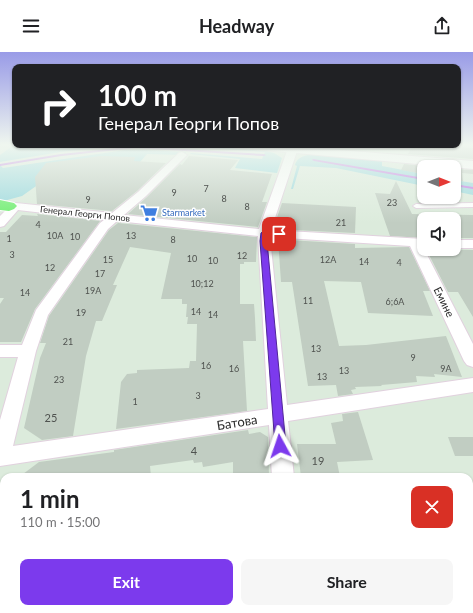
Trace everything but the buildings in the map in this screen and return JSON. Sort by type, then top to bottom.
[{"type":"street","points":[[0,457],[28,351],[41,314],[104,226],[167,170]]},
{"type":"street","points":[[283,473],[264,233],[285,170]]},
{"type":"street","points":[[0,223],[8,206]]},
{"type":"street","name":"Генерал Георги Попов","points":[[8,206],[264,233],[417,242]]},
{"type":"street","points":[[461,244],[473,244]]},
{"type":"street","name":"Емине","points":[[425,256],[473,361]]},
{"type":"street","points":[[0,351],[28,351]]},
{"type":"street","name":"Батова","points":[[0,457],[278,416],[302,410],[473,385]]},
{"type":"lane","points":[[416,206],[473,205]]},
{"type":"shaded area","points":[[0,170],[102,170],[39,184],[22,196],[0,202]]},
{"type":"shaded area","points":[[253,170],[278,170],[277,173]]},
{"type":"shaded area","points":[[296,170],[299,170],[293,189],[291,189]]},
{"type":"shaded area","points":[[347,170],[404,170],[417,173],[417,185]]},
{"type":"shaded area","points":[[461,181],[473,183],[473,195],[461,192]]},
{"type":"waterway","points":[[373,170],[417,178]]},
{"type":"waterway","points":[[461,186],[473,188]]},
{"type":"place","name":"Starmarket","points":[[149,213]]},
{"type":"route","points":[[279,234],[264,233],[280,446]]}]
